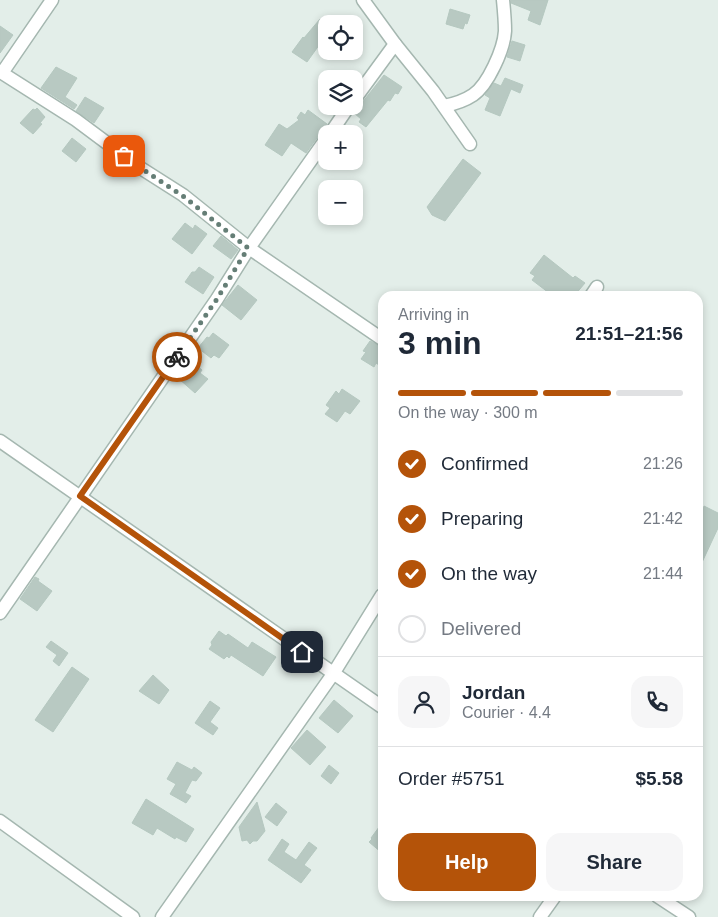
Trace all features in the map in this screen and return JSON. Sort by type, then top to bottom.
[{"type":"street","points":[[52,0],[1,73],[76,120],[139,167],[183,196],[248,248],[378,336]]},
{"type":"street","points":[[363,0],[444,106],[470,144]]},
{"type":"street","points":[[444,106],[460,102],[474,94],[487,80],[496,62],[505,32],[503,0]]},
{"type":"street","points":[[363,88],[395,44]]},
{"type":"street","points":[[0,614],[217,299],[248,248],[318,150]]},
{"type":"street","points":[[0,441],[378,704]]},
{"type":"street","points":[[162,917],[333,674],[378,601]]},
{"type":"street","points":[[0,821],[133,917]]},
{"type":"street","points":[[540,917],[551,901]]},
{"type":"street","points":[[665,901],[689,917]]},
{"type":"building","points":[[511,0],[548,0],[540,25],[528,20],[531,11],[511,3]]},
{"type":"building","points":[[450,9],[470,15],[463,29],[446,24]]},
{"type":"building","points":[[318,21],[318,47],[307,62],[292,52]]},
{"type":"building","points":[[0,26],[13,35],[0,53]]},
{"type":"building","points":[[512,41],[525,45],[520,61],[507,57]]},
{"type":"building","points":[[56,67],[77,78],[65,97],[77,105],[74,109],[41,88]]},
{"type":"building","points":[[384,75],[402,87],[398,94],[395,93],[390,101],[388,100],[366,127],[359,122],[361,119],[356,115],[363,115],[363,102]]},
{"type":"building","points":[[505,78],[523,85],[520,93],[511,89],[500,116],[485,110],[490,98],[485,95],[494,83],[501,86]]},
{"type":"building","points":[[85,97],[104,108],[94,123],[76,111]]},
{"type":"building","points":[[37,108],[45,117],[40,123],[42,124],[33,134],[20,123],[33,109]]},
{"type":"building","points":[[308,110],[327,124],[318,125],[318,136],[306,153],[291,143],[282,156],[265,145],[279,124],[287,129],[299,120],[297,118],[301,112],[305,115]]},
{"type":"building","points":[[72,138],[86,149],[76,162],[62,151]]},
{"type":"building","points":[[463,159],[481,173],[445,221],[432,215],[427,207]]},
{"type":"building","points":[[185,223],[193,229],[195,225],[207,234],[192,254],[172,239]]},
{"type":"building","points":[[221,236],[238,250],[231,259],[213,246]]},
{"type":"building","points":[[544,255],[573,278],[575,276],[585,283],[578,291],[546,291],[532,280],[535,276],[530,273]]},
{"type":"building","points":[[199,267],[214,277],[203,294],[185,282],[192,272],[195,272]]},
{"type":"building","points":[[238,285],[257,300],[241,320],[222,305]]},
{"type":"building","points":[[213,333],[229,345],[219,358],[214,355],[211,358],[198,348]]},
{"type":"building","points":[[370,341],[378,345],[378,364],[376,363],[374,367],[361,359],[366,352],[363,351]]},
{"type":"building","points":[[188,364],[193,368],[197,366],[202,370],[200,373],[208,379],[195,393],[178,378]]},
{"type":"building","points":[[342,389],[360,401],[350,414],[345,411],[337,422],[325,414],[330,408],[326,405],[336,391],[339,394]]},
{"type":"building","points":[[704,506],[718,513],[718,528],[703,560]]},
{"type":"building","points":[[35,577],[52,591],[37,611],[20,599]]},
{"type":"building","points":[[219,631],[226,636],[228,634],[248,648],[252,642],[276,657],[263,676],[231,655],[229,658],[227,656],[224,659],[209,649],[212,645],[211,642]]},
{"type":"building","points":[[51,641],[68,653],[59,666],[53,661],[57,655],[46,647]]},
{"type":"building","points":[[72,667],[89,679],[53,732],[35,720]]},
{"type":"building","points":[[153,675],[169,690],[159,704],[139,691]]},
{"type":"building","points":[[334,700],[353,716],[338,733],[319,718]]},
{"type":"building","points":[[210,701],[220,708],[210,722],[218,728],[213,735],[195,723]]},
{"type":"building","points":[[307,730],[326,747],[310,765],[291,748]]},
{"type":"building","points":[[177,762],[192,770],[194,767],[202,773],[196,781],[192,780],[185,793],[191,796],[186,803],[170,794],[176,784],[167,779]]},
{"type":"building","points":[[329,765],[339,773],[331,784],[321,776]]},
{"type":"building","points":[[146,799],[194,829],[186,842],[176,837],[175,839],[157,828],[153,835],[132,823]]},
{"type":"building","points":[[257,802],[265,831],[257,841],[253,841],[250,844],[247,840],[242,841],[239,827]]},
{"type":"building","points":[[276,803],[287,812],[277,826],[265,817]]},
{"type":"building","points":[[378,828],[378,850],[369,842]]},
{"type":"building","points":[[282,839],[289,844],[284,852],[296,860],[309,842],[317,848],[304,865],[311,870],[301,883],[268,860]]},
{"type":"way so far","points":[[124,156],[183,196],[248,248],[217,299],[177,357]]},
{"type":"route","points":[[177,357],[80,496],[302,652]]}]
